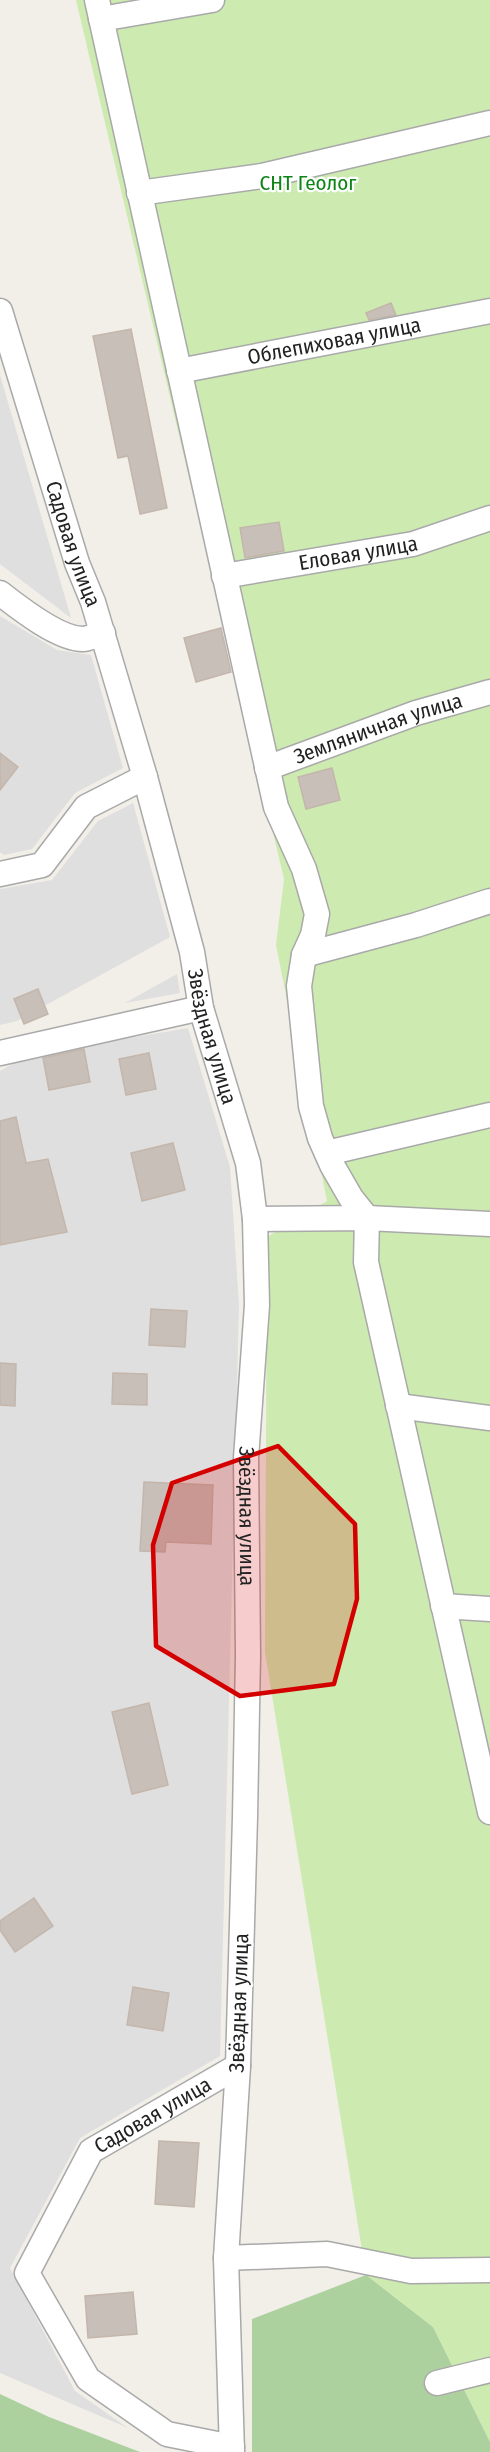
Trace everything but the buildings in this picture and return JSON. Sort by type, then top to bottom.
[{"type":"street","points":[[212,0],[99,10],[276,807],[304,869],[317,914],[313,935],[304,955],[299,986],[311,1106],[327,1153],[351,1198],[367,1218],[366,1262],[443,1606],[487,1788],[490,1812]]},
{"type":"street","points":[[139,192],[262,176],[490,123]]},
{"type":"street","name":"Садовая улица","points":[[0,311],[77,563],[103,633],[145,777]]},
{"type":"street","name":"Облепиховая улица","points":[[179,371],[490,311]]},
{"type":"street","name":"Еловая улица","points":[[224,576],[413,544],[490,519]]},
{"type":"street","points":[[0,593],[32,616],[65,634],[84,639],[103,633]]},
{"type":"street","name":"Земляничная улица","points":[[267,768],[416,713],[490,692]]},
{"type":"street","points":[[0,874],[42,865],[86,807],[145,777]]},
{"type":"street","name":"Звёздная улица","points":[[145,777],[192,952],[201,1008],[248,1163],[255,1219],[257,1305],[246,1458],[247,1758],[238,2066],[226,2258],[232,2449]]},
{"type":"street","points":[[304,955],[416,925],[490,901]]},
{"type":"street","points":[[0,1053],[201,1008]]},
{"type":"street","points":[[327,1153],[490,1115]]},
{"type":"street","points":[[255,1219],[367,1218],[490,1224]]},
{"type":"street","points":[[398,1406],[490,1418]]},
{"type":"street","points":[[443,1606],[490,1609]]},
{"type":"street","name":"Садовая улица","points":[[232,2449],[167,2434],[88,2379],[27,2273],[91,2151],[238,2066]]},
{"type":"street","points":[[226,2258],[327,2254],[411,2271],[490,2270]]},
{"type":"street","points":[[437,2384],[490,2370]]},
{"type":"highlighted area","points":[[278,1446],[355,1524],[357,1599],[334,1684],[240,1696],[156,1646],[153,1545],[172,1483]]},
{"type":"shaded area","points":[[0,375],[71,618],[0,564]]},
{"type":"shaded area","points":[[0,616],[57,650],[91,655],[123,768],[75,793],[32,849],[4,855],[0,852]]},
{"type":"shaded area","points":[[133,803],[170,937],[17,1021],[0,1025],[0,889],[52,880],[98,821]]},
{"type":"shaded area","points":[[177,974],[180,993],[125,1003]]},
{"type":"shaded area","points":[[188,1028],[230,1167],[239,1305],[220,2056],[80,2138],[10,2268],[75,2391],[128,2428],[0,2373],[0,1071],[29,1055]]},
{"type":"green space","name":"СНТ Геолог","points":[[76,0],[490,0],[490,2442],[433,2327],[366,2275],[265,1652],[267,1237],[327,1201],[276,945],[284,879]]},
{"type":"green space","points":[[366,2275],[433,2327],[490,2442],[490,2452],[252,2452],[252,2319]]},
{"type":"green space","points":[[0,2394],[49,2417],[140,2452],[0,2452]]}]
